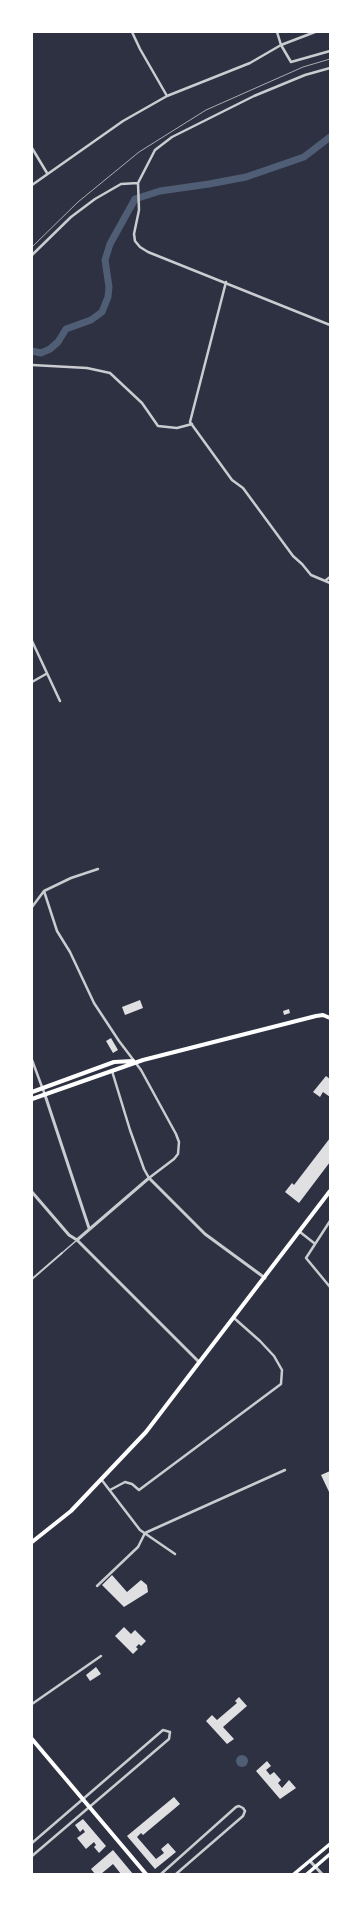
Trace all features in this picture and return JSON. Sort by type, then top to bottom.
[{"type":"main road","points":[[32,1099],[136,1062],[316,1016],[323,1015],[330,1018]]},
{"type":"main road","points":[[32,1092],[114,1062],[126,1060],[136,1062]]},
{"type":"main road","points":[[32,1542],[71,1510],[146,1432],[330,1191]]},
{"type":"main road","points":[[32,1739],[146,1874]]},
{"type":"main road","points":[[294,1874],[330,1844]]},
{"type":"main road","points":[[307,1874],[330,1854]]},
{"type":"street","points":[[132,32],[167,96]]},
{"type":"street","points":[[277,32],[291,62],[330,52]]},
{"type":"street","points":[[32,185],[123,121],[167,96],[250,63],[282,45],[315,32]]},
{"type":"street","points":[[330,68],[305,75],[254,96],[172,137],[156,150],[138,183],[139,203],[134,234],[135,241],[140,247],[148,252],[330,324]]},
{"type":"street","points":[[32,148],[47,173]]},
{"type":"street","points":[[32,255],[71,217],[95,199],[121,184],[138,183]]},
{"type":"street","points":[[226,282],[190,422],[232,480],[243,488],[293,556],[302,564],[310,576],[326,580],[330,583]]},
{"type":"street","points":[[32,365],[87,368],[110,373],[142,403],[158,426],[178,428],[192,424]]},
{"type":"street","points":[[326,580],[330,577]]},
{"type":"street","points":[[32,641],[46,674],[60,701]]},
{"type":"street","points":[[32,682],[46,674]]},
{"type":"street","points":[[32,907],[44,891],[70,878],[98,870]]},
{"type":"street","points":[[44,891],[57,931],[70,952],[94,1003],[119,1041],[136,1062],[179,1142],[178,1154],[174,1159],[89,1228],[77,1240]]},
{"type":"street","points":[[32,1060],[89,1228]]},
{"type":"street","points":[[112,1071],[130,1130],[144,1169],[149,1178],[205,1234],[265,1278]]},
{"type":"street","points":[[32,1192],[69,1235],[77,1240],[199,1362]]},
{"type":"street","points":[[330,1221],[314,1243],[306,1258],[330,1287]]},
{"type":"street","points":[[300,1232],[314,1243]]},
{"type":"street","points":[[32,1279],[62,1253]]},
{"type":"street","points":[[110,1490],[125,1482],[132,1484],[139,1490],[281,1384],[282,1370],[274,1356],[251,1332],[234,1318]]},
{"type":"street","points":[[96,1586],[138,1547],[145,1533],[285,1470]]},
{"type":"street","points":[[101,1479],[140,1530],[175,1554]]},
{"type":"street","points":[[32,1704],[101,1656]]},
{"type":"street","points":[[32,1843],[163,1730],[170,1732],[169,1739],[32,1856]]},
{"type":"street","points":[[161,1874],[236,1807],[239,1806],[243,1808],[245,1811],[242,1816],[176,1874]]},
{"type":"street","points":[[310,1861],[322,1874]]},
{"type":"lane","points":[[62,1253],[77,1240]]},
{"type":"water","points":[[240,1755],[244,1755],[248,1761],[244,1767],[240,1767],[236,1763],[236,1759]]},
{"type":"building","points":[[140,1000],[143,1008],[125,1015],[122,1007]]},
{"type":"building","points":[[289,1009],[290,1013],[284,1015],[283,1011]]},
{"type":"building","points":[[111,1038],[118,1050],[113,1053],[106,1041]]},
{"type":"building","points":[[326,1076],[330,1079],[330,1097],[323,1092],[320,1097],[313,1092]]},
{"type":"building","points":[[330,1138],[330,1162],[299,1203],[285,1192],[292,1183],[294,1185]]},
{"type":"building","points":[[330,1471],[330,1494],[321,1475]]},
{"type":"building","points":[[112,1575],[127,1592],[141,1580],[147,1585],[148,1592],[124,1607],[102,1585]]},
{"type":"building","points":[[124,1627],[131,1634],[135,1630],[146,1641],[141,1646],[139,1644],[136,1647],[138,1649],[133,1654],[115,1636]]},
{"type":"building","points":[[96,1667],[101,1674],[90,1681],[86,1675]]},
{"type":"building","points":[[239,1697],[247,1706],[223,1727],[234,1739],[227,1744],[206,1721],[212,1715],[217,1720],[237,1703],[235,1701]]},
{"type":"building","points":[[267,1761],[271,1766],[266,1770],[270,1775],[274,1772],[281,1780],[278,1783],[282,1788],[289,1780],[296,1788],[280,1799],[256,1771]]},
{"type":"building","points":[[174,1797],[180,1804],[143,1835],[141,1833],[137,1837],[156,1859],[164,1853],[161,1849],[168,1843],[176,1852],[155,1869],[127,1836]]},
{"type":"building","points":[[83,1819],[106,1846],[99,1853],[94,1847],[96,1845],[94,1842],[86,1849],[77,1838],[85,1832],[83,1829],[80,1832],[75,1825]]},
{"type":"building","points":[[113,1850],[133,1874],[121,1874],[113,1864],[101,1874],[95,1874],[91,1869]]},
{"type":"waterway","points":[[32,351],[41,353],[50,349],[58,342],[66,329],[91,320],[102,312],[108,297],[109,287],[105,260],[110,244],[135,199],[160,191],[246,177],[304,157],[330,137]]},
{"type":"railway","points":[[32,247],[78,202],[139,152],[206,110],[303,67],[330,59]]}]
